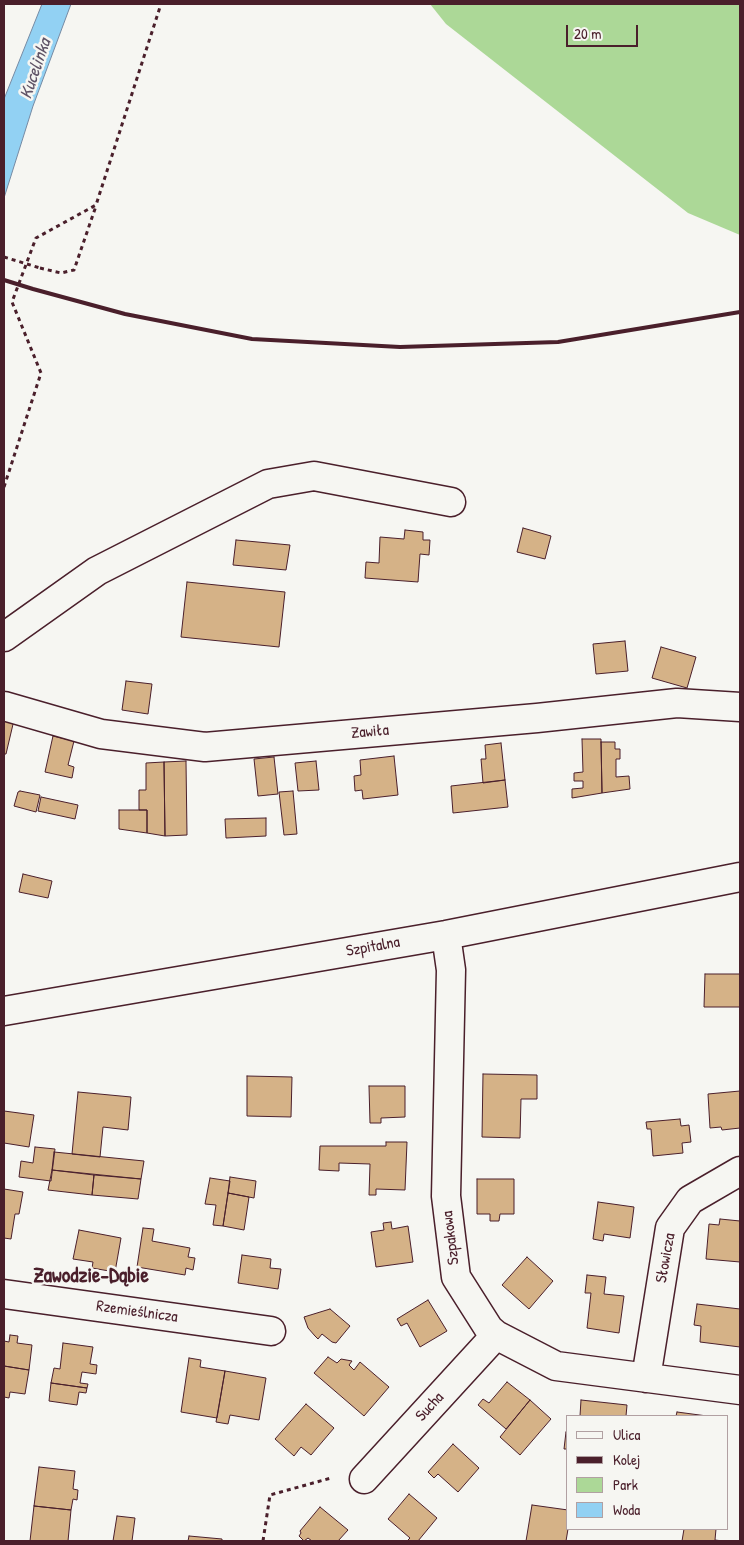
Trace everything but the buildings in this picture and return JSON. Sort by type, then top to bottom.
[{"type":"street","points":[[4,637],[97,571],[268,484],[314,476],[451,502]]},
{"type":"street","name":"Zawiła","points":[[4,706],[101,734],[205,747],[537,718],[677,702],[740,707]]},
{"type":"street","name":"Szpitalna","points":[[4,1011],[446,934],[740,877]]},
{"type":"street","name":"Szpakowa","points":[[446,934],[450,970],[446,1196],[456,1277],[489,1329],[496,1335],[556,1366],[740,1390]]},
{"type":"street","name":"Słowicza","points":[[646,1378],[670,1228],[690,1200],[740,1171]]},
{"type":"street","name":"Rzemieślnicza","points":[[4,1294],[271,1330]]},
{"type":"street","name":"Sucha","points":[[364,1479],[496,1335]]},
{"type":"path","points":[[4,257],[61,273],[74,270],[161,4]]},
{"type":"path","points":[[4,486],[41,373],[12,302],[36,238],[96,206]]},
{"type":"path","points":[[263,1541],[270,1494],[331,1478]]},
{"type":"green space","points":[[430,4],[740,4],[740,235],[688,213],[446,24]]},
{"type":"water","name":"Kucelinka","points":[[42,4],[71,4],[33,106],[4,198],[4,99]]},
{"type":"railway","points":[[4,280],[125,314],[252,339],[400,347],[558,342],[740,312]]},
{"type":"district","name":"Zawodzie-Dąbie","points":[[91,1276]]}]
